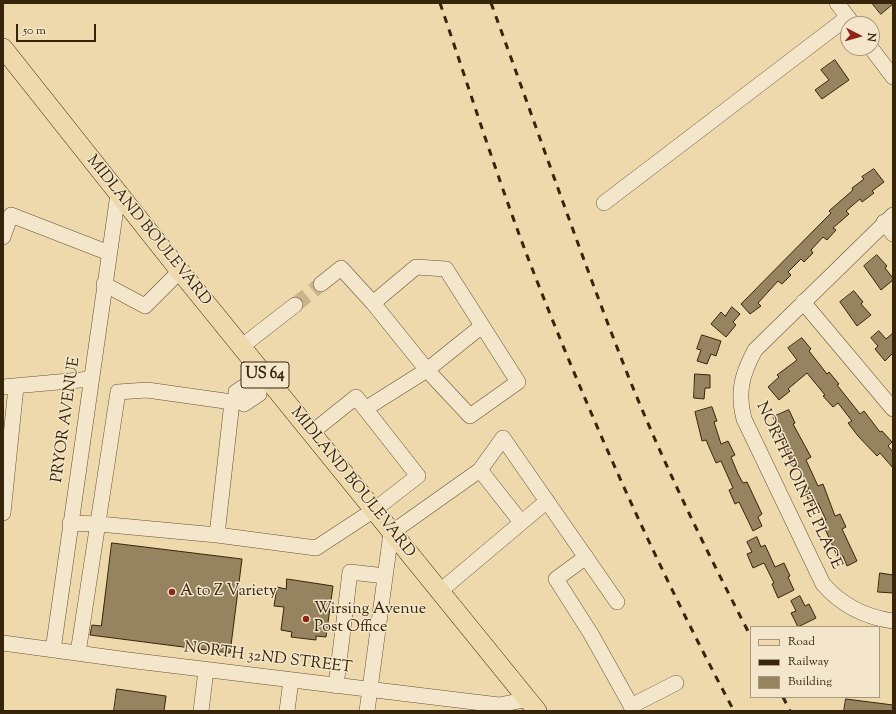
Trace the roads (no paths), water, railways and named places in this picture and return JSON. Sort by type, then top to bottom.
[{"type":"main road","name":"MIDLAND BOULEVARD","points":[[3,48],[118,194],[242,347],[263,382],[311,432],[374,510],[391,534],[533,705]]},
{"type":"main road","points":[[3,70],[26,77]]},
{"type":"street","points":[[837,3],[846,16]]},
{"type":"street","points":[[604,203],[840,28]]},
{"type":"street","points":[[877,56],[893,77]]},
{"type":"street","name":"PRYOR AVENUE","points":[[53,650],[118,194]]},
{"type":"street","points":[[3,237],[11,215],[109,253]]},
{"type":"street","name":"NORTH POINTE PLACE","points":[[890,224],[803,302],[756,350],[745,368],[740,402],[744,419],[823,584],[832,594],[850,607],[864,614],[893,621]]},
{"type":"street","points":[[321,284],[341,268],[373,303],[427,370],[470,416],[518,382],[446,269],[416,267],[373,303]]},
{"type":"street","points":[[104,284],[145,306],[180,271]]},
{"type":"street","points":[[803,302],[893,409]]},
{"type":"street","points":[[242,347],[295,305]]},
{"type":"street","points":[[365,409],[427,370],[482,326]]},
{"type":"street","points":[[3,513],[9,387],[91,379]]},
{"type":"street","points":[[78,653],[99,524],[118,392],[147,390],[235,401],[244,404],[259,394],[263,382]]},
{"type":"street","points":[[70,523],[99,524],[217,535],[316,548],[374,510],[418,476],[356,397],[311,432]]},
{"type":"street","points":[[217,535],[235,401]]},
{"type":"street","points":[[367,711],[391,534],[480,470],[503,438],[617,602]]},
{"type":"street","points":[[480,470],[521,522]]},
{"type":"street","points":[[440,592],[547,501]]},
{"type":"street","points":[[586,557],[556,579],[591,634],[632,709],[676,683]]},
{"type":"street","points":[[336,686],[350,572],[386,576]]},
{"type":"street","name":"NORTH 32ND STREET","points":[[3,643],[370,690],[452,705],[533,705]]},
{"type":"street","points":[[201,711],[206,670]]},
{"type":"street","points":[[287,711],[291,680]]},
{"type":"tunnel","points":[[295,305],[321,284]]},
{"type":"railway","points":[[440,3],[516,226],[575,374],[650,544],[734,711]]},
{"type":"railway","points":[[491,3],[576,238],[629,378],[687,509],[750,635]]},
{"type":"railway","points":[[784,698],[790,711]]},
{"type":"place","name":"A to Z Variety","points":[[172,592]]},
{"type":"place","name":"Wirsing Avenue Post Office","points":[[306,619]]}]
